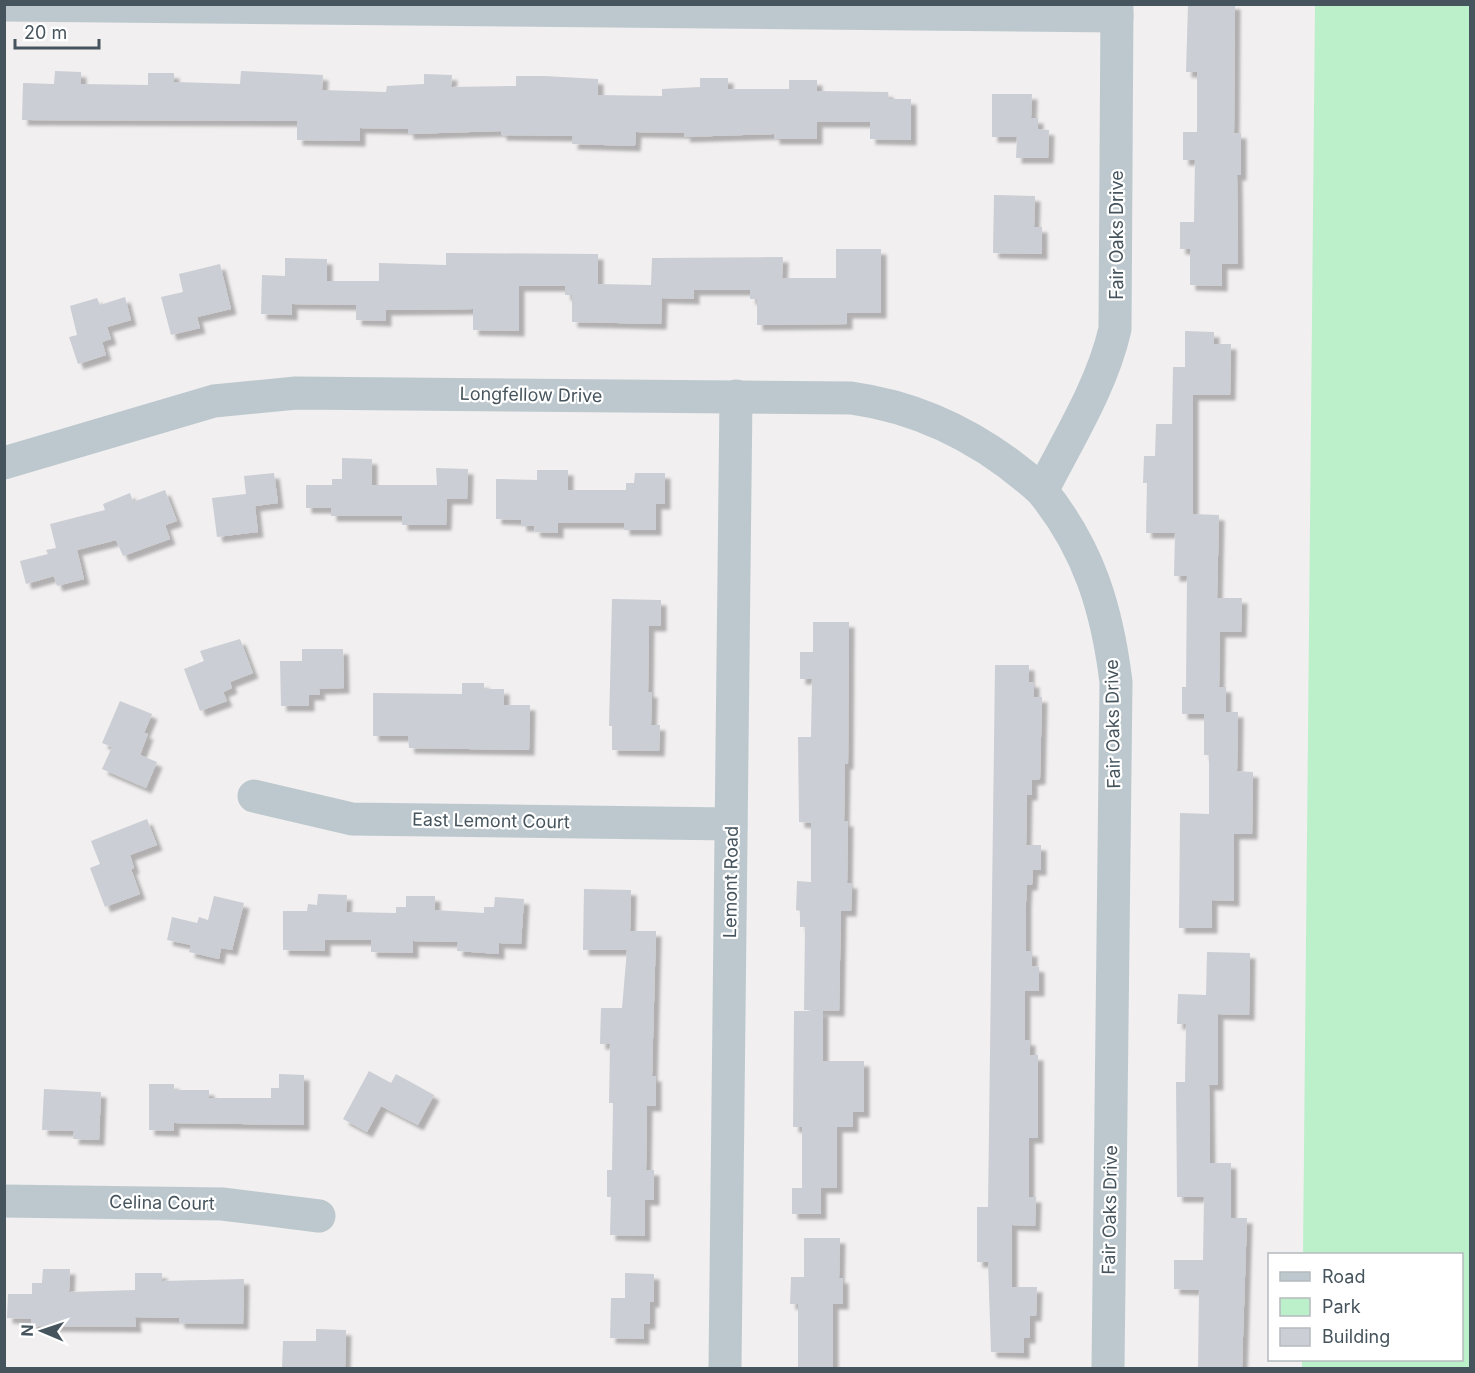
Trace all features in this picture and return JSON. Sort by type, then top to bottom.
[{"type":"street","points":[[4,5],[1117,10]]},
{"type":"street","name":"Fair Oaks Drive","points":[[1108,1368],[1116,682],[1110,633],[1099,594],[1075,540],[1042,491],[1094,391],[1110,350],[1115,328],[1117,10]]},
{"type":"street","name":"Longfellow Drive","points":[[4,463],[214,401],[296,393],[851,398],[900,408],[977,441],[1015,466],[1042,491]]},
{"type":"street","name":"Lemont Road","points":[[725,1368],[736,396]]},
{"type":"street","name":"East Lemont Court","points":[[254,796],[352,819],[731,824]]},
{"type":"street","name":"Celina Court","points":[[4,1201],[222,1204],[319,1216]]},
{"type":"green space","points":[[1315,5],[1470,5],[1470,1368],[1302,1368],[1302,1361],[1463,1361],[1463,1253],[1303,1253]]},
{"type":"building","points":[[1188,4],[1235,4],[1234,133],[1241,133],[1241,175],[1237,175],[1238,264],[1222,264],[1222,286],[1190,285],[1190,249],[1180,249],[1180,222],[1194,222],[1195,160],[1183,160],[1183,132],[1197,132],[1197,72],[1186,72]]},
{"type":"building","points":[[55,71],[81,72],[81,84],[148,85],[148,73],[174,73],[174,82],[240,84],[241,71],[323,75],[322,90],[386,92],[387,86],[424,84],[424,74],[452,75],[451,87],[516,86],[516,76],[544,76],[598,79],[598,95],[662,96],[662,89],[700,87],[700,78],[728,78],[728,89],[789,89],[789,80],[817,80],[817,91],[888,92],[889,99],[911,99],[911,140],[870,139],[870,122],[817,122],[817,139],[774,139],[774,134],[684,137],[685,133],[636,132],[635,146],[572,144],[573,136],[501,135],[501,131],[408,134],[408,129],[360,128],[360,141],[297,140],[297,121],[22,120],[23,83],[54,84]]},
{"type":"building","points":[[992,94],[1032,94],[1031,118],[1038,118],[1038,129],[1049,130],[1048,158],[1016,158],[1017,137],[992,137]]},
{"type":"building","points":[[994,195],[1035,196],[1034,227],[1042,227],[1042,254],[993,253]]},
{"type":"building","points":[[836,249],[881,249],[881,313],[847,313],[847,324],[757,325],[757,299],[750,299],[750,290],[694,290],[694,299],[662,298],[661,324],[572,322],[572,295],[565,295],[565,286],[519,286],[519,331],[473,330],[473,309],[386,310],[386,321],[356,320],[356,305],[292,304],[292,315],[261,314],[262,275],[285,276],[285,258],[327,259],[327,281],[379,281],[379,263],[446,265],[446,253],[598,254],[598,284],[651,285],[652,258],[783,257],[782,278],[836,278]]},
{"type":"building","points":[[220,264],[231,309],[197,317],[200,328],[171,335],[161,297],[183,292],[179,274]]},
{"type":"building","points":[[125,297],[131,320],[107,327],[111,339],[102,342],[106,355],[78,364],[69,337],[77,335],[70,306],[97,298],[100,305]]},
{"type":"building","points":[[1185,331],[1214,332],[1214,344],[1231,344],[1230,395],[1193,395],[1193,514],[1219,515],[1217,598],[1242,598],[1241,632],[1220,632],[1219,687],[1226,687],[1226,712],[1238,712],[1237,771],[1253,772],[1252,834],[1234,834],[1234,901],[1212,900],[1212,928],[1179,928],[1180,813],[1209,814],[1209,755],[1204,755],[1204,714],[1182,714],[1182,687],[1186,687],[1187,576],[1174,576],[1175,533],[1146,533],[1147,483],[1143,483],[1144,456],[1155,456],[1156,424],[1172,424],[1173,367],[1185,367]]},
{"type":"building","points":[[342,458],[372,459],[372,485],[437,485],[436,468],[468,469],[467,499],[447,499],[446,525],[402,525],[402,516],[331,516],[331,508],[306,508],[306,485],[332,485],[332,479],[342,479]]},
{"type":"building","points":[[537,470],[568,470],[568,490],[626,490],[626,483],[634,483],[635,473],[665,473],[665,504],[656,504],[656,530],[624,530],[624,523],[558,523],[558,533],[535,532],[534,526],[521,526],[521,520],[496,519],[496,479],[537,480]]},
{"type":"building","points":[[274,473],[278,503],[255,506],[258,532],[217,537],[212,498],[246,494],[244,476]]},
{"type":"building","points":[[165,490],[177,521],[165,525],[170,539],[123,556],[116,540],[77,550],[84,579],[57,586],[54,576],[26,584],[20,561],[48,554],[46,550],[56,548],[50,524],[105,510],[103,504],[130,493],[133,502]]},
{"type":"building","points":[[612,599],[661,600],[661,626],[649,626],[648,692],[652,692],[651,725],[660,725],[659,751],[612,750],[612,726],[609,726]]},
{"type":"building","points":[[813,622],[849,622],[848,764],[845,764],[844,821],[848,821],[847,883],[852,883],[851,911],[841,911],[839,1011],[804,1010],[805,927],[800,927],[800,911],[796,910],[797,881],[811,882],[811,823],[799,822],[798,737],[811,737],[812,679],[800,679],[800,652],[813,652]]},
{"type":"building","points":[[240,639],[253,673],[230,682],[232,688],[223,692],[227,701],[200,711],[184,669],[204,661],[200,651]]},
{"type":"building","points":[[302,649],[343,649],[344,688],[319,689],[320,695],[309,695],[309,706],[281,706],[280,661],[302,661]]},
{"type":"building","points":[[995,665],[1029,665],[1029,682],[1034,682],[1034,697],[1042,697],[1040,779],[1032,780],[1032,795],[1027,795],[1026,845],[1041,845],[1041,870],[1033,870],[1032,885],[1027,885],[1026,902],[1026,951],[1032,951],[1032,966],[1039,967],[1039,991],[1025,991],[1025,1040],[1030,1040],[1030,1055],[1038,1055],[1038,1138],[1029,1138],[1029,1197],[1036,1197],[1035,1226],[1012,1225],[1012,1287],[1037,1287],[1036,1316],[1030,1316],[1030,1338],[1024,1338],[1024,1353],[991,1352],[988,1262],[977,1262],[977,1207],[988,1207]]},
{"type":"building","points":[[462,683],[484,683],[484,689],[504,689],[504,705],[530,705],[529,750],[409,748],[408,736],[373,736],[373,693],[462,694]]},
{"type":"building","points":[[120,701],[152,714],[144,733],[148,734],[140,755],[157,762],[146,788],[102,769],[112,747],[102,743]]},
{"type":"building","points":[[147,819],[157,845],[130,855],[134,868],[131,869],[140,894],[105,907],[90,868],[100,864],[91,841]]},
{"type":"building","points":[[584,889],[631,890],[630,931],[656,931],[652,1076],[656,1076],[656,1106],[647,1106],[646,1170],[654,1170],[654,1200],[645,1200],[645,1236],[610,1235],[611,1197],[607,1197],[607,1170],[612,1170],[613,1103],[609,1103],[610,1044],[600,1044],[601,1008],[622,1008],[627,950],[583,950]]},
{"type":"building","points":[[318,894],[347,895],[346,912],[396,913],[396,907],[406,907],[406,896],[435,896],[435,910],[484,913],[484,907],[494,907],[495,897],[524,899],[521,944],[499,943],[499,954],[457,951],[458,942],[413,941],[413,953],[371,952],[371,940],[325,940],[325,951],[283,950],[283,911],[307,911],[308,904],[317,905]]},
{"type":"building","points":[[214,896],[244,903],[232,950],[221,948],[219,959],[189,952],[191,945],[167,940],[172,917],[197,923],[199,917],[208,920]]},
{"type":"building","points":[[1207,952],[1250,953],[1249,1015],[1218,1014],[1218,1085],[1209,1085],[1210,1163],[1231,1163],[1231,1218],[1247,1218],[1242,1368],[1198,1368],[1199,1290],[1174,1289],[1174,1260],[1203,1260],[1204,1197],[1177,1197],[1176,1082],[1185,1082],[1186,1024],[1177,1024],[1178,994],[1206,995]]},
{"type":"building","points":[[794,1011],[823,1011],[823,1061],[864,1061],[864,1112],[853,1112],[853,1127],[837,1127],[837,1188],[821,1188],[821,1214],[792,1214],[792,1188],[802,1188],[802,1127],[793,1127]]},
{"type":"building","points":[[369,1071],[391,1083],[396,1074],[434,1095],[418,1125],[381,1106],[367,1132],[343,1119]]},
{"type":"building","points":[[279,1074],[304,1075],[304,1125],[174,1123],[174,1131],[149,1130],[149,1084],[174,1084],[174,1090],[209,1090],[209,1098],[271,1098],[271,1088],[279,1088]]},
{"type":"building","points":[[44,1089],[101,1092],[99,1140],[73,1139],[74,1131],[42,1130]]},
{"type":"building","points":[[804,1238],[840,1238],[839,1278],[843,1278],[843,1304],[833,1304],[833,1368],[798,1368],[798,1304],[790,1304],[791,1277],[804,1277]]},
{"type":"building","points":[[43,1269],[70,1269],[69,1292],[135,1290],[135,1273],[162,1273],[162,1281],[244,1279],[243,1324],[179,1323],[179,1318],[135,1317],[136,1327],[31,1326],[31,1319],[7,1318],[8,1294],[32,1294],[32,1283],[42,1283]]},
{"type":"building","points":[[625,1273],[654,1274],[654,1302],[650,1302],[650,1324],[644,1324],[644,1339],[610,1338],[611,1298],[625,1298]]},
{"type":"building","points":[[316,1329],[346,1330],[345,1368],[282,1368],[283,1341],[316,1341]]}]
